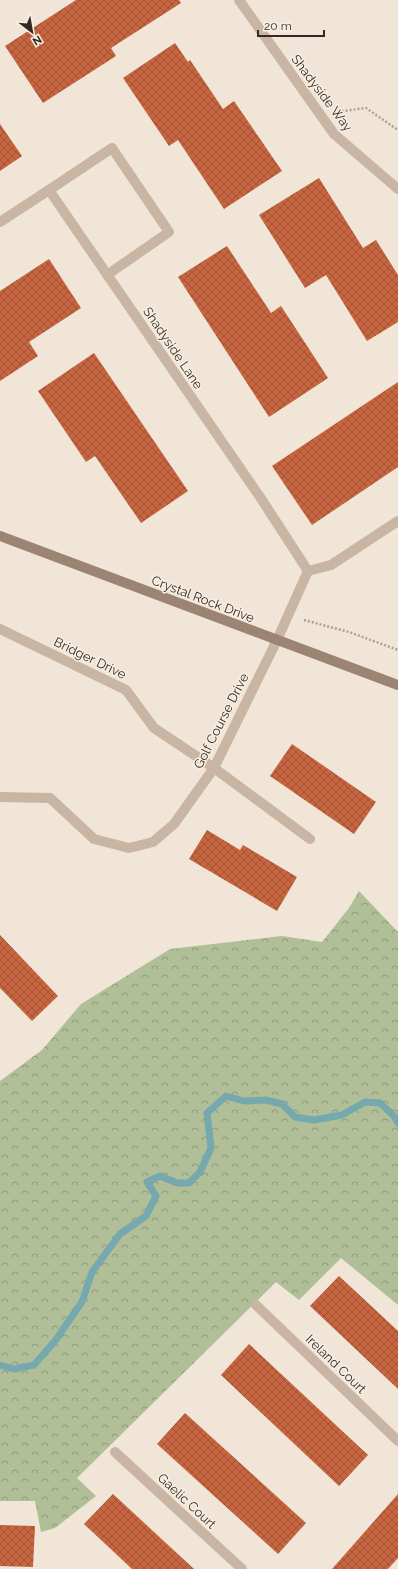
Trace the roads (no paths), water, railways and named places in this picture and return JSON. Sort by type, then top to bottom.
[{"type":"street","name":"Shadyside Way","points":[[239,0],[334,134],[398,189]]},
{"type":"street","points":[[0,222],[112,148],[169,232],[107,275]]},
{"type":"street","name":"Shadyside Lane","points":[[49,190],[262,500],[308,571]]},
{"type":"street","points":[[277,640],[308,571],[332,565],[398,521]]},
{"type":"street","name":"Crystal Rock Drive","points":[[0,536],[398,685]]},
{"type":"street","name":"Bridger Drive","points":[[0,629],[126,690],[154,728],[214,768],[310,839]]},
{"type":"street","name":"Golf Course Drive","points":[[0,797],[50,798],[94,839],[130,848],[153,842],[174,824],[214,768],[277,640]]},
{"type":"street","name":"Ireland Court","points":[[256,1305],[398,1441]]},
{"type":"street","name":"Gaelic Court","points":[[115,1452],[242,1569]]},
{"type":"waterway","points":[[0,1365],[14,1369],[34,1365],[55,1341],[82,1302],[92,1272],[120,1234],[146,1216],[156,1196],[147,1182],[160,1176],[177,1183],[189,1183],[200,1172],[211,1148],[207,1113],[226,1096],[244,1101],[266,1100],[282,1104],[295,1117],[314,1120],[342,1115],[365,1102],[380,1103],[394,1116],[398,1123]]}]
